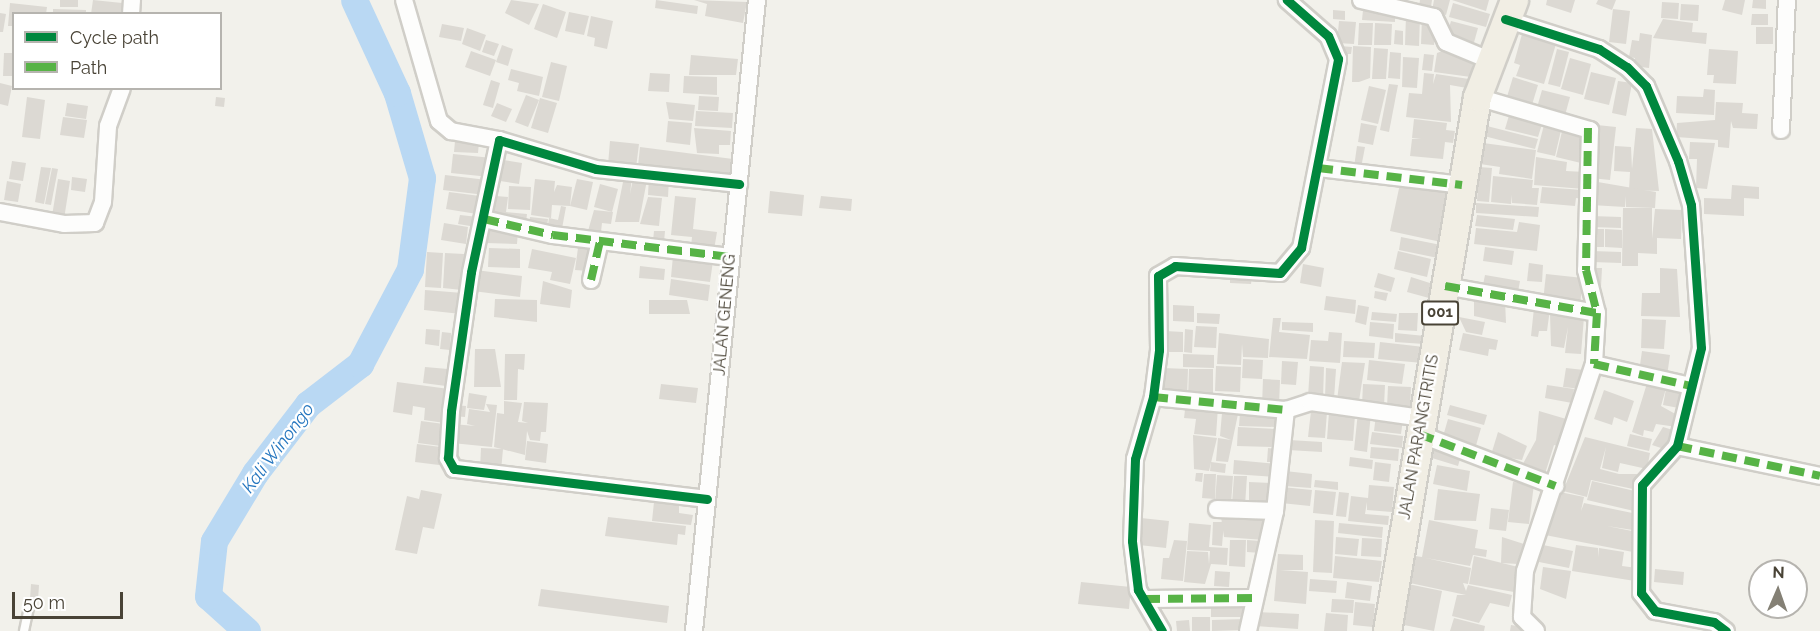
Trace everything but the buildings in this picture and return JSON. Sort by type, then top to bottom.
[{"type":"main road","name":"JALAN PARANGTRITIS","points":[[1387,631],[1477,97],[1489,60],[1510,10]]},
{"type":"street","points":[[404,0],[439,121],[451,131],[500,140],[596,169],[739,184]]},
{"type":"street","name":"JALAN GENENG","points":[[694,631],[757,0]]},
{"type":"street","points":[[1162,631],[1135,576],[1132,490],[1135,459],[1154,397],[1161,270],[1175,266],[1275,273],[1286,269],[1305,238],[1338,58],[1328,36],[1287,0]]},
{"type":"street","points":[[1360,0],[1434,17],[1446,42],[1489,60]]},
{"type":"street","points":[[1781,130],[1787,0]]},
{"type":"street","points":[[1510,10],[1599,49],[1646,86],[1691,205],[1701,348],[1677,446],[1642,485],[1641,593],[1655,611],[1714,622],[1726,631]]},
{"type":"street","points":[[0,212],[64,224],[95,223],[103,202],[108,126],[121,90]]},
{"type":"street","points":[[1477,97],[1590,130],[1586,270],[1597,313],[1594,364],[1556,486],[1531,548],[1521,598],[1522,616],[1536,631]]},
{"type":"street","points":[[500,140],[467,296],[448,463],[461,470],[707,499]]},
{"type":"street","points":[[1318,168],[1462,185]]},
{"type":"street","points":[[483,219],[600,241],[730,257]]},
{"type":"street","points":[[591,280],[600,241]]},
{"type":"street","points":[[1445,286],[1597,313]]},
{"type":"street","points":[[1594,364],[1691,386]]},
{"type":"street","points":[[1154,397],[1286,410],[1310,402],[1420,426],[1556,486]]},
{"type":"street","points":[[1248,631],[1275,511],[1286,410]]},
{"type":"street","points":[[1677,446],[1820,476]]},
{"type":"street","points":[[1217,508],[1275,511]]},
{"type":"street","points":[[1145,599],[1255,598]]},
{"type":"lane","points":[[24,631],[29,608]]},
{"type":"waterway","name":"Kali Winongo","points":[[247,631],[208,596],[214,541],[255,473],[308,404],[360,364],[410,269],[422,178],[397,93],[354,0]]},
{"type":"marked path","points":[[1588,128],[1586,270],[1597,313],[1594,364],[1691,386]]},
{"type":"marked path","points":[[1318,168],[1462,185]]},
{"type":"marked path","points":[[484,219],[553,235],[730,257]]},
{"type":"marked path","points":[[591,280],[600,241]]},
{"type":"marked path","points":[[1445,286],[1597,313]]},
{"type":"marked path","points":[[1153,397],[1286,410]]},
{"type":"marked path","points":[[1419,434],[1555,486]]},
{"type":"marked path","points":[[1677,446],[1820,476]]},
{"type":"marked path","points":[[1145,599],[1255,598]]},
{"type":"cycle path","points":[[1162,631],[1138,590],[1132,541],[1135,459],[1153,397],[1159,350],[1158,276],[1175,266],[1280,273],[1301,248],[1338,59],[1328,36],[1287,0]]},
{"type":"cycle path","points":[[1505,19],[1599,49],[1627,67],[1646,86],[1678,161],[1691,205],[1701,348],[1677,446],[1642,485],[1641,593],[1655,611],[1714,622],[1726,631]]},
{"type":"cycle path","points":[[707,499],[454,469],[448,458],[451,411],[471,272],[499,140],[596,169],[739,184]]}]
